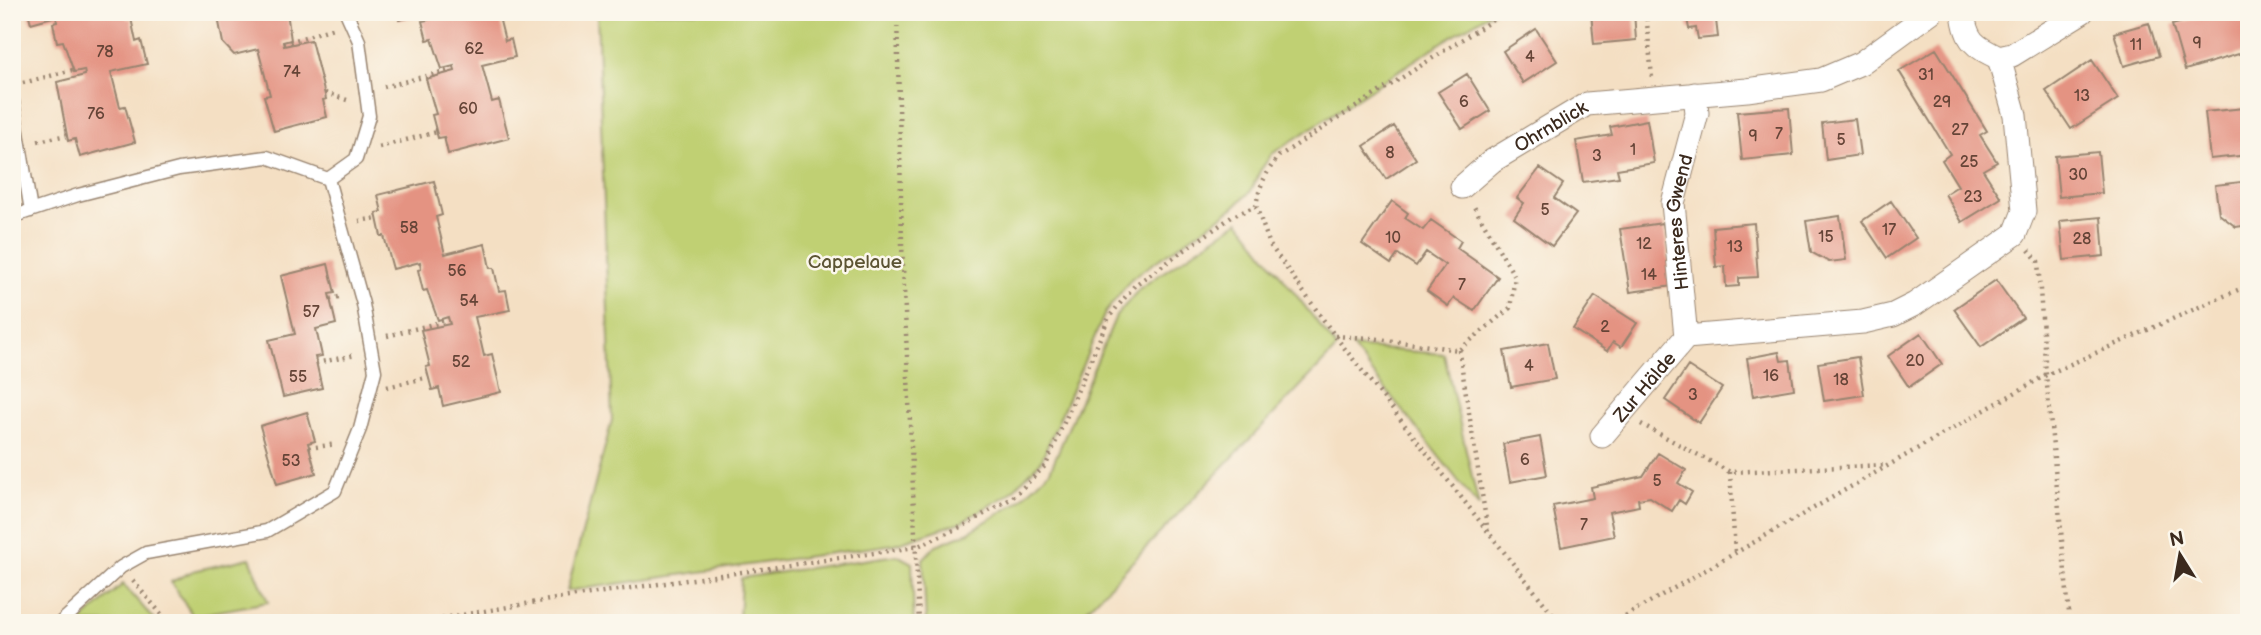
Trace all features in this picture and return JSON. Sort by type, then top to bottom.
[{"type":"street","points":[[1695,94],[1821,80],[1861,64],[1931,12]]},
{"type":"street","points":[[1963,12],[1967,35],[1977,47],[1999,58],[2012,55],[2082,12]]},
{"type":"street","points":[[1686,337],[1863,322],[1893,314],[1915,304],[2015,234],[2024,211],[2015,115],[1999,58]]},
{"type":"street","name":"Ohrnblick","points":[[1462,187],[1492,161],[1587,104],[1695,94]]},
{"type":"street","name":"Hinteres Gwend","points":[[1686,337],[1673,203],[1697,113],[1695,94]]},
{"type":"street","name":"Zur Hälde","points":[[1602,436],[1686,337]]},
{"type":"lane","points":[[328,179],[356,159],[369,116],[359,41],[348,17]]},
{"type":"lane","points":[[12,96],[31,211]]},
{"type":"lane","points":[[12,217],[78,195],[179,169],[267,157],[328,179]]},
{"type":"lane","points":[[60,623],[121,567],[146,553],[267,531],[335,491],[360,429],[375,371],[363,304],[328,179]]},
{"type":"path","points":[[897,12],[902,244],[919,623]]},
{"type":"path","points":[[1505,12],[1279,156],[1266,172],[1258,191],[1256,206],[1270,245],[1335,336],[1488,533],[1554,616],[1563,623]]},
{"type":"path","points":[[1646,12],[1654,97]]},
{"type":"path","points":[[283,44],[348,17]]},
{"type":"path","points":[[366,92],[450,70],[449,68]]},
{"type":"path","points":[[12,85],[73,69]]},
{"type":"path","points":[[358,152],[437,132]]},
{"type":"path","points":[[20,145],[67,135]]},
{"type":"path","points":[[1335,336],[1460,350],[1510,308],[1515,277],[1462,187]]},
{"type":"path","points":[[415,623],[527,603],[916,547],[965,525],[1012,498],[1046,465],[1109,317],[1135,285],[1233,216],[1256,206]]},
{"type":"path","points":[[2015,234],[2038,261],[2070,623]]},
{"type":"path","points":[[1613,623],[2046,375],[2249,285]]},
{"type":"path","points":[[316,363],[449,320]]},
{"type":"path","points":[[1460,350],[1488,533]]},
{"type":"path","points":[[369,392],[429,377]]},
{"type":"path","points":[[1622,413],[1730,472],[1889,465]]},
{"type":"path","points":[[1730,472],[1735,552]]},
{"type":"path","points":[[121,567],[169,623]]},
{"type":"green space","name":"Cappelaue","points":[[597,12],[1492,12],[1272,154],[1251,191],[1233,208],[1132,278],[1105,313],[1041,461],[1009,494],[961,522],[895,544],[567,591],[612,420]]},
{"type":"green space","points":[[1239,221],[1337,348],[1074,623],[926,623],[923,559],[936,545],[967,533],[1018,502],[1050,471],[1116,316],[1140,288]]},
{"type":"green space","points":[[1352,347],[1444,354],[1479,507]]},
{"type":"green space","points":[[897,555],[912,563],[914,623],[739,623],[741,578]]},
{"type":"green space","points":[[250,558],[268,602],[193,616],[171,582],[193,571]]},
{"type":"green space","points":[[123,584],[157,623],[79,623]]},
{"type":"building","points":[[28,12],[125,12],[127,19],[131,18],[136,42],[141,40],[147,64],[111,72],[120,107],[125,106],[135,142],[80,157],[75,139],[68,141],[57,82],[85,75],[84,70],[74,72],[63,41],[57,42],[53,23],[57,22],[56,16],[31,23]]},
{"type":"building","points":[[217,12],[287,12],[291,40],[283,42],[284,46],[311,40],[326,99],[323,100],[327,117],[274,131],[264,96],[270,95],[258,49],[234,55],[223,43]]},
{"type":"building","points":[[397,12],[495,12],[496,18],[499,17],[505,41],[511,39],[515,57],[482,65],[492,102],[499,100],[509,138],[448,154],[444,137],[438,138],[432,115],[436,114],[426,79],[455,71],[454,66],[442,69],[432,39],[427,40],[422,21],[428,20],[426,14],[399,20]]},
{"type":"building","points":[[1591,12],[1634,12],[1636,40],[1594,44]]},
{"type":"building","points":[[1678,12],[1715,12],[1718,37],[1698,39],[1696,28],[1689,29],[1687,18],[1679,19]]},
{"type":"building","points":[[1747,12],[1767,12],[1767,14],[1748,16]]},
{"type":"building","points":[[2217,12],[2248,12],[2249,51],[2185,70],[2172,25]]},
{"type":"building","points":[[2149,23],[2159,56],[2124,66],[2114,33]]},
{"type":"building","points":[[1536,29],[1557,61],[1523,83],[1503,51]]},
{"type":"building","points":[[1936,49],[1987,131],[1980,135],[1997,162],[1983,170],[2001,198],[1962,222],[1945,194],[1958,186],[1942,160],[1950,154],[1899,71]]},
{"type":"building","points":[[2092,60],[2118,99],[2071,129],[2046,91]]},
{"type":"building","points":[[1467,74],[1490,111],[1462,129],[1438,92]]},
{"type":"building","points":[[1789,108],[1793,155],[1742,160],[1737,112]]},
{"type":"building","points":[[2244,108],[2249,155],[2210,159],[2205,112]]},
{"type":"building","points":[[1855,119],[1860,155],[1826,160],[1822,123]]},
{"type":"building","points":[[1647,120],[1654,163],[1617,169],[1619,177],[1583,182],[1576,141],[1612,135],[1610,127]]},
{"type":"building","points":[[1394,126],[1416,159],[1386,179],[1364,146]]},
{"type":"building","points":[[2098,152],[2102,193],[2059,197],[2055,156]]},
{"type":"building","points":[[1540,168],[1563,184],[1554,198],[1576,214],[1552,246],[1514,218],[1524,203],[1517,198]]},
{"type":"building","points":[[434,181],[442,215],[436,217],[445,254],[485,244],[490,268],[494,268],[499,291],[506,290],[510,310],[475,317],[484,356],[492,354],[501,392],[443,406],[439,388],[432,390],[426,367],[430,366],[421,330],[450,324],[448,317],[438,320],[427,290],[423,291],[418,270],[421,269],[420,262],[393,269],[376,213],[382,212],[378,195]]},
{"type":"building","points":[[2249,181],[2249,225],[2236,227],[2219,214],[2215,185]]},
{"type":"building","points":[[1392,201],[1408,213],[1405,218],[1423,230],[1431,220],[1461,241],[1457,248],[1498,277],[1474,311],[1454,298],[1448,306],[1427,291],[1445,265],[1426,252],[1416,266],[1398,254],[1391,264],[1362,244]]},
{"type":"building","points":[[1891,201],[1916,238],[1887,258],[1862,221]]},
{"type":"building","points":[[1840,216],[1846,260],[1829,262],[1811,252],[1806,221]]},
{"type":"building","points":[[2101,217],[2104,256],[2064,260],[2060,221]]},
{"type":"building","points":[[1663,223],[1673,286],[1630,292],[1620,229]]},
{"type":"building","points":[[1754,223],[1758,277],[1739,278],[1739,286],[1726,287],[1725,266],[1716,267],[1713,227]]},
{"type":"building","points":[[328,264],[335,293],[329,294],[336,324],[316,329],[322,356],[315,357],[322,388],[283,397],[269,340],[295,334],[281,276]]},
{"type":"building","points":[[1996,280],[2023,318],[1981,347],[1954,309]]},
{"type":"building","points":[[1595,296],[1637,323],[1621,347],[1613,342],[1607,351],[1573,329]]},
{"type":"building","points":[[1921,333],[1942,364],[1909,387],[1888,356]]},
{"type":"building","points":[[1548,343],[1555,379],[1511,387],[1504,351]]},
{"type":"building","points":[[1779,352],[1781,361],[1790,360],[1794,389],[1753,396],[1747,358]]},
{"type":"building","points":[[1858,357],[1864,395],[1824,401],[1818,363]]},
{"type":"building","points":[[1688,366],[1722,388],[1699,423],[1665,400]]},
{"type":"building","points":[[307,412],[315,441],[308,443],[316,473],[277,484],[260,426]]},
{"type":"building","points":[[1540,437],[1547,475],[1510,482],[1503,444]]},
{"type":"building","points":[[1658,453],[1686,470],[1678,483],[1692,492],[1685,504],[1679,500],[1672,511],[1650,497],[1638,499],[1639,506],[1609,512],[1614,536],[1561,547],[1553,506],[1593,498],[1591,487],[1643,476]]}]
